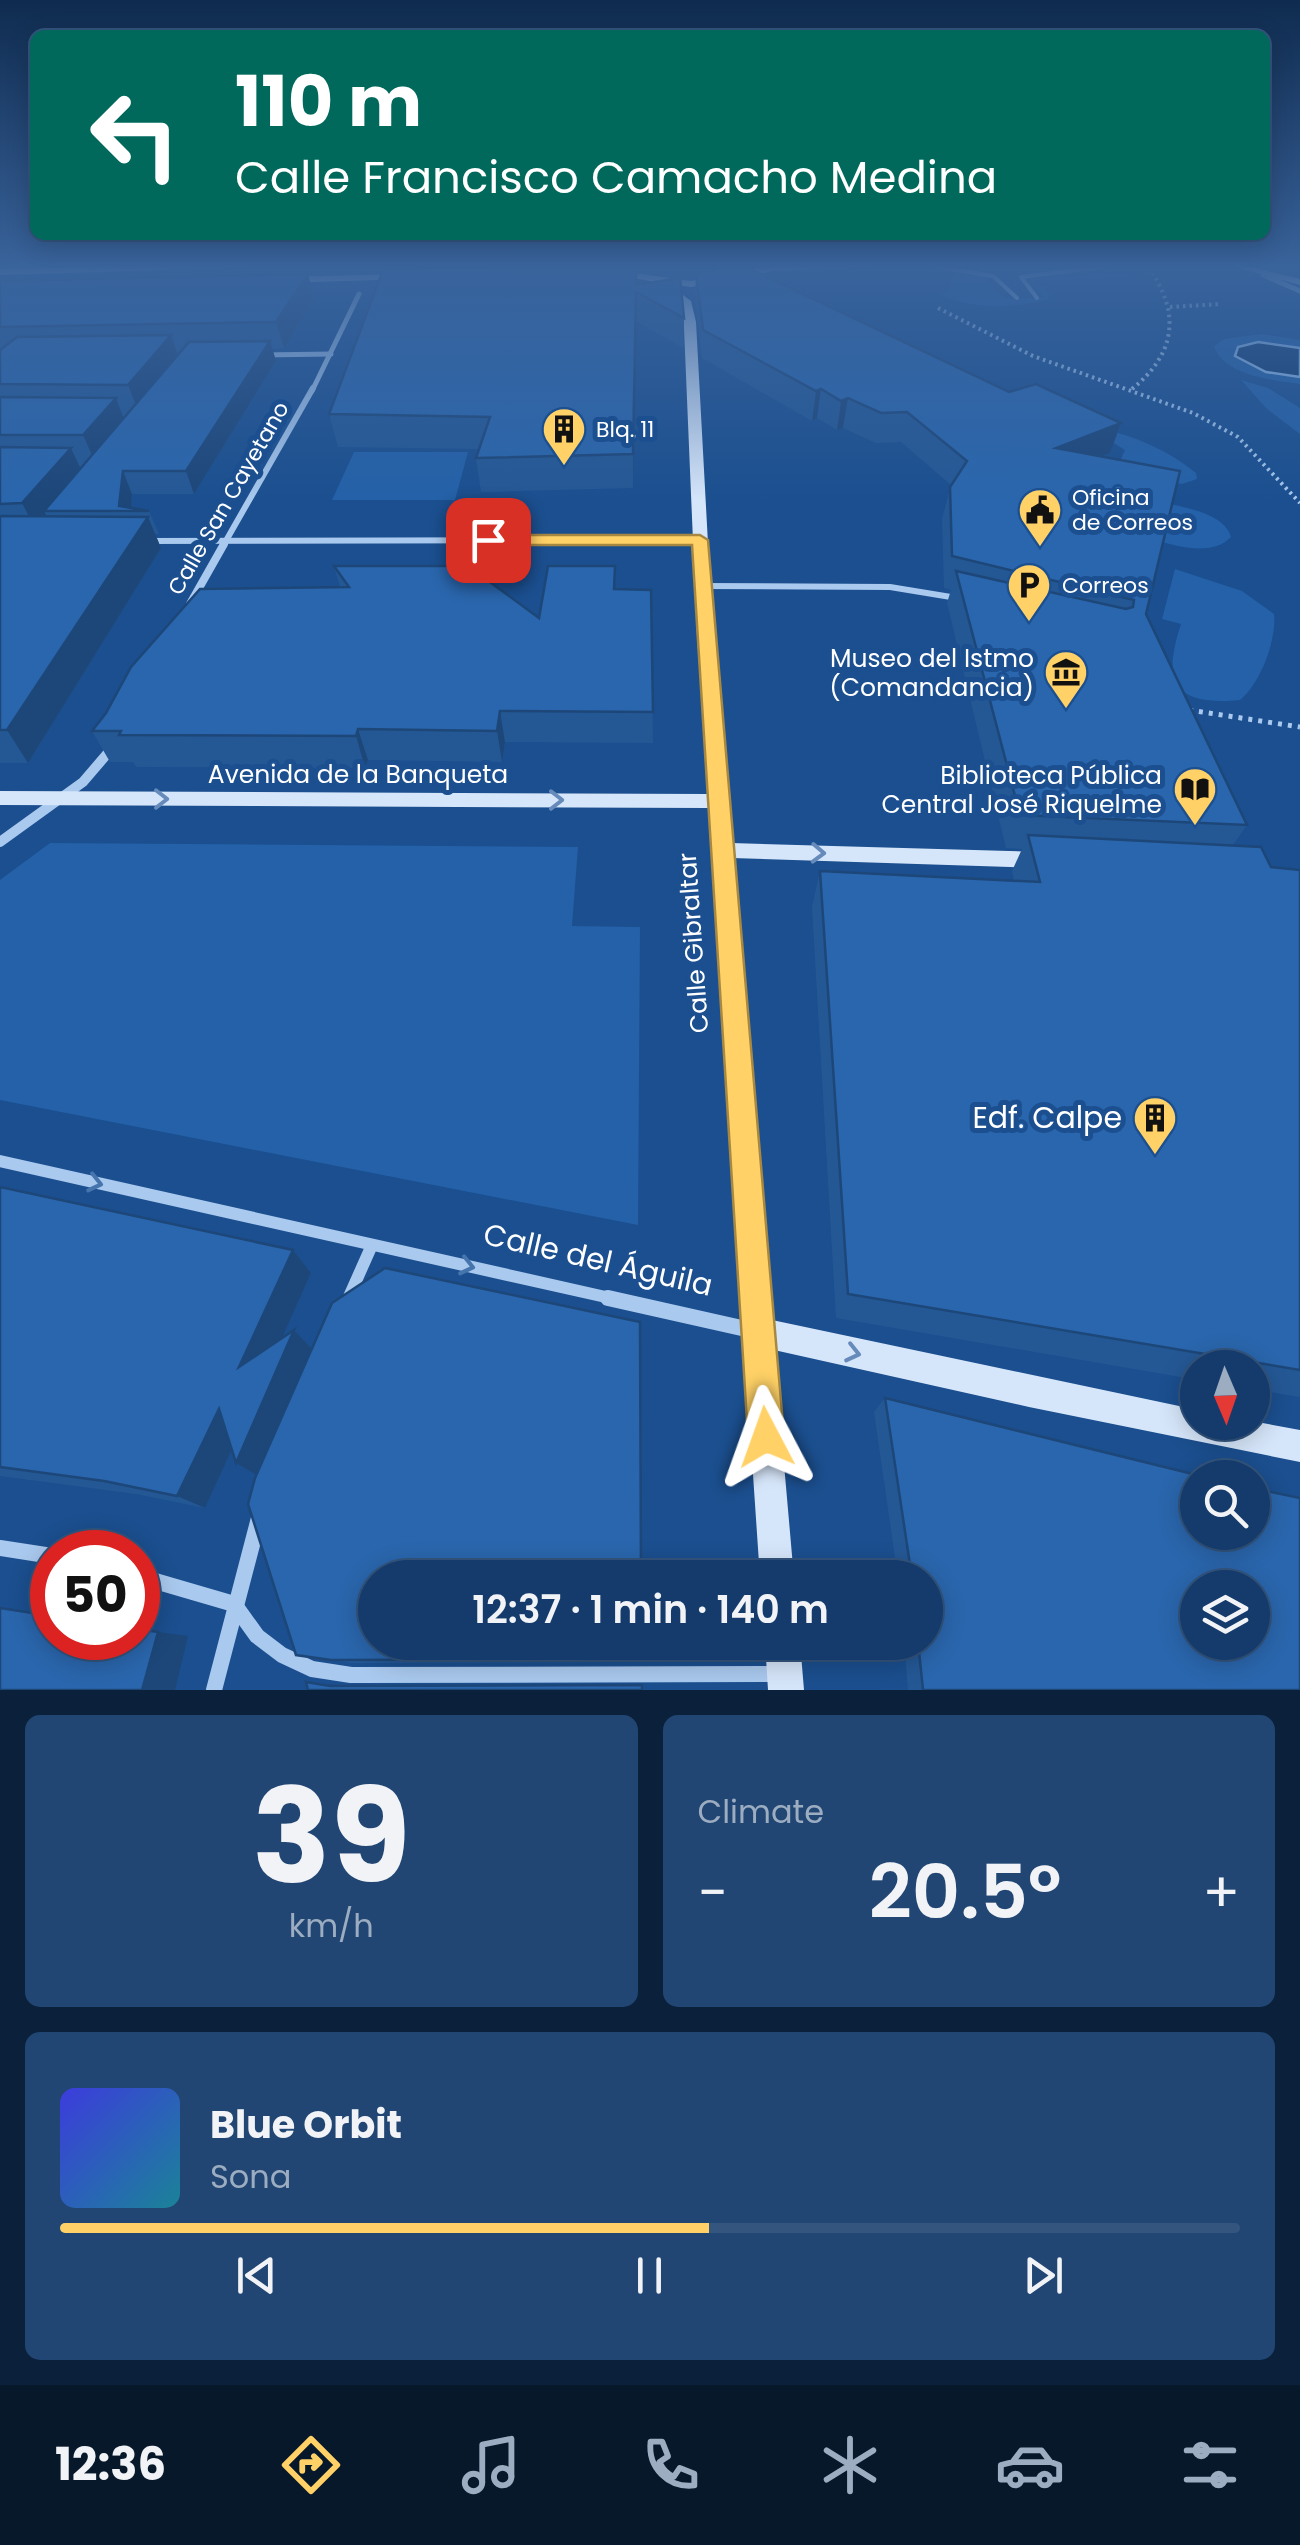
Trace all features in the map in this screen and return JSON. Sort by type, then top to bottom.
[{"type":"main road","name":"Calle Gibraltar","points":[[691,344],[699,448],[702,586],[776,1560]]},
{"type":"main road","name":"Avenida de la Banqueta","points":[[0,798],[717,801]]},
{"type":"main road","points":[[721,850],[1068,861]]},
{"type":"main road","name":"Calle del Águila","points":[[758,1332],[1300,1446]]},
{"type":"street","name":"Calle San Cayetano","points":[[181,622],[335,344]]},
{"type":"street","points":[[251,355],[330,354]]},
{"type":"street","points":[[132,540],[700,540]]},
{"type":"street","points":[[0,842],[63,798],[100,764],[120,734]]},
{"type":"street","name":"Calle del Águila","points":[[0,1161],[758,1332]]},
{"type":"street","points":[[342,1312],[372,1245]]},
{"type":"street","points":[[214,1690],[263,1505]]},
{"type":"street","points":[[0,1548],[30,1553]]},
{"type":"street","points":[[160,1582],[234,1604],[257,1636],[282,1655],[312,1669],[350,1675],[784,1669]]},
{"type":"lane","points":[[702,586],[890,587],[962,599]]},
{"type":"path","points":[[1006,344],[1193,413],[1238,436],[1300,503]]},
{"type":"path","points":[[1131,390],[1157,368],[1163,344]]},
{"type":"path","points":[[611,437],[647,437]]},
{"type":"path","points":[[1177,704],[1193,712],[1300,727]]},
{"type":"shaded area","points":[[1247,344],[1266,372],[1300,377],[1300,384],[1238,370],[1219,356],[1214,346]]},
{"type":"shaded area","points":[[1271,344],[1300,348],[1300,377],[1266,372],[1235,356],[1238,347]]},
{"type":"shaded area","points":[[1241,380],[1268,388],[1300,408],[1300,434],[1267,409]]},
{"type":"shaded area","points":[[1102,429],[1163,451],[1196,473],[1197,479],[1182,484],[1115,472],[1125,450],[1094,431]]},
{"type":"shaded area","points":[[354,452],[468,452],[455,500],[332,500]]},
{"type":"shaded area","points":[[1166,503],[1213,517],[1231,537],[1206,548],[1158,541]]},
{"type":"shaded area","points":[[1175,569],[1242,591],[1274,614],[1266,661],[1240,700],[1201,699],[1179,687],[1173,662],[1181,624],[1162,619]]},
{"type":"shaded area","points":[[50,843],[578,847],[572,926],[640,927],[638,1225],[0,1100],[0,880]]},
{"type":"building","points":[[8,344],[163,344],[128,385],[0,384],[0,350]]},
{"type":"building","points":[[187,344],[268,344],[186,471],[123,471],[119,506],[149,511],[44,511]]},
{"type":"building","points":[[355,344],[635,344],[633,454],[476,458],[490,417],[329,414]]},
{"type":"building","points":[[729,344],[908,344],[1009,392],[1036,384],[1121,423],[1056,448],[1180,471],[1146,614],[1247,825],[1020,815],[956,571],[1126,609],[1133,607],[1134,600],[952,556],[950,487],[967,461],[907,412],[881,413],[848,398],[841,401],[821,389],[816,391]]},
{"type":"building","points":[[0,397],[116,398],[83,435],[0,435]]},
{"type":"building","points":[[0,447],[71,448],[22,503],[0,504]]},
{"type":"building","points":[[0,516],[148,517],[7,730],[0,730]]},
{"type":"building","points":[[334,566],[468,566],[539,618],[548,566],[615,566],[614,589],[651,590],[653,712],[500,711],[497,731],[358,729],[356,736],[119,735],[121,731],[92,731],[131,667],[200,589],[349,587]]},
{"type":"building","name":"Edf. Calpe","points":[[1028,835],[1261,847],[1271,867],[1300,870],[1300,1370],[1270,1365],[1270,1350],[1181,1350],[848,1294],[820,871],[1040,882]]},
{"type":"building","points":[[0,1187],[293,1250],[239,1367],[294,1330],[236,1463],[219,1409],[177,1496],[0,1467]]},
{"type":"building","points":[[385,1268],[640,1322],[641,1560],[358,1560],[358,1660],[296,1655],[248,1504],[255,1478],[332,1303]]},
{"type":"building","points":[[885,1398],[1180,1471],[1180,1550],[1270,1550],[1270,1492],[1300,1498],[1300,1690],[923,1690],[920,1660],[943,1660],[943,1560],[909,1560]]},
{"type":"building","points":[[0,1608],[30,1613],[30,1660],[150,1660],[142,1690],[0,1690]]},
{"type":"building","points":[[306,1682],[330,1686],[642,1685],[642,1690],[308,1690]]},
{"type":"place","name":"Blq. 11","points":[[564,467]]},
{"type":"place","name":"Oficina de Correos","points":[[1040,548]]},
{"type":"place","name":"Correos","points":[[1029,623]]},
{"type":"place","name":"Museo del Istmo (Comandancia)","points":[[1066,710]]},
{"type":"place","name":"Biblioteca Pública Central José Riquelme","points":[[1195,827]]},
{"type":"place","name":"Edf. Calpe","points":[[1155,1156]]},
{"type":"route","points":[[488,540],[700,540],[766,1437]]}]
